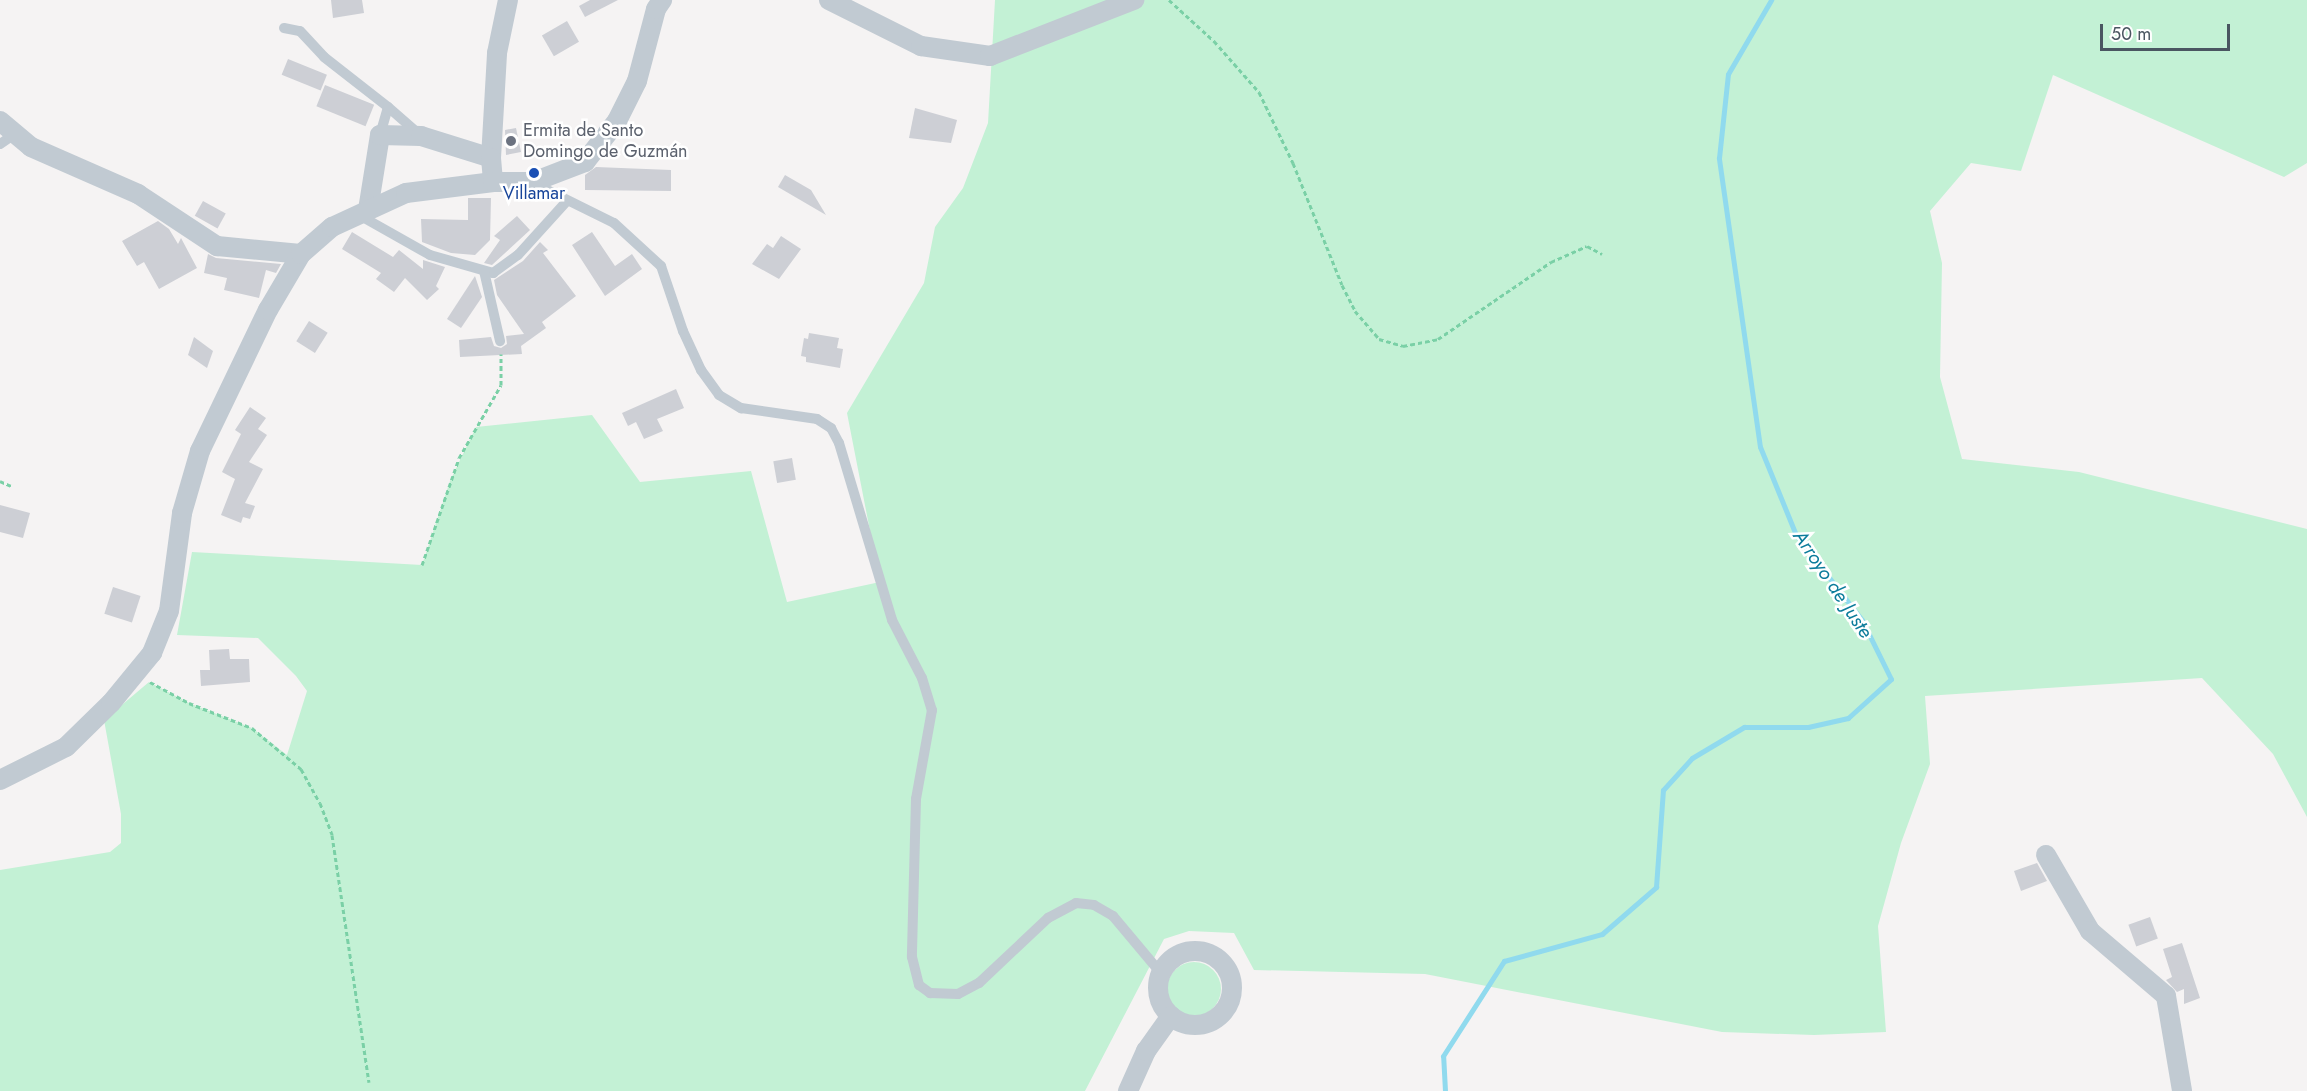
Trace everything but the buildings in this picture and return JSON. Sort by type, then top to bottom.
[{"type":"street","points":[[494,182],[491,158],[497,53],[508,0]]},
{"type":"street","points":[[0,780],[66,747],[111,703],[152,652],[170,611],[182,513],[200,451],[268,310],[301,254],[332,227],[406,193],[494,182],[533,182],[585,162],[617,121],[637,81],[656,9],[662,0]]},
{"type":"street","points":[[829,0],[921,46],[990,56],[1134,0]]},
{"type":"street","points":[[5,133],[31,147],[138,194],[217,246],[301,254]]},
{"type":"street","points":[[363,212],[380,135],[421,136],[491,158]]},
{"type":"street","points":[[2046,855],[2090,931],[2166,996],[2182,1091]]},
{"type":"street","points":[[1199,950],[1220,959],[1230,973],[1233,989],[1227,1008],[1214,1021],[1194,1026],[1171,1016],[1158,997],[1160,972],[1182,952],[1199,950]]},
{"type":"street","points":[[1128,1091],[1146,1052],[1171,1016]]},
{"type":"lane","points":[[284,28],[300,30],[324,57],[421,136]]},
{"type":"lane","points":[[380,135],[388,107]]},
{"type":"lane","points":[[533,182],[614,223],[662,266],[683,331],[701,370],[719,395],[741,408],[818,419],[831,428],[839,443],[892,620],[922,678],[932,710],[916,799],[912,957],[919,985],[930,993],[946,997],[972,987],[1048,918],[1076,903],[1094,905],[1113,916],[1160,972]]},
{"type":"lane","points":[[363,212],[430,255],[493,273],[518,255],[567,201]]},
{"type":"lane","points":[[484,271],[500,341]]},
{"type":"path","points":[[1169,0],[1215,41],[1259,92],[1293,163],[1342,285],[1355,310],[1379,339],[1403,346],[1438,339],[1551,262],[1587,246],[1602,254]]},
{"type":"path","points":[[422,566],[459,458],[501,385],[500,341]]},
{"type":"path","points":[[0,481],[10,486]]},
{"type":"path","points":[[135,673],[189,703],[252,728],[301,769],[332,835],[369,1082]]},
{"type":"green space","points":[[995,0],[2307,0],[2307,163],[2284,177],[2053,75],[2021,171],[1971,163],[1930,211],[1942,263],[1940,377],[1962,459],[2079,472],[2307,529],[2307,817],[2273,754],[2202,678],[1925,696],[1930,764],[1901,843],[1878,926],[1886,1032],[1814,1035],[1722,1032],[1425,974],[1254,970],[1234,933],[1189,931],[1164,939],[1085,1091],[0,1091],[0,870],[110,852],[121,843],[121,814],[104,720],[149,682],[189,703],[252,728],[287,755],[307,691],[296,676],[258,638],[177,635],[192,552],[422,565],[450,481],[476,427],[592,415],[640,482],[751,471],[787,602],[880,582],[847,413],[924,283],[935,227],[963,188],[988,123]]},
{"type":"green space","points":[[1194,962],[1204,964],[1213,970],[1219,979],[1221,989],[1219,999],[1213,1008],[1204,1014],[1194,1016],[1184,1014],[1175,1008],[1169,999],[1167,989],[1169,979],[1175,970],[1184,964]]},
{"type":"waterway","name":"Arroyo de Juste","points":[[1445,1091],[1443,1056],[1504,961],[1602,934],[1656,887],[1663,790],[1692,758],[1744,727],[1808,727],[1848,718],[1891,679],[1862,620],[1796,535],[1760,447],[1719,158],[1728,74],[1771,0]]},
{"type":"place","name":"Ermita de Santo Domingo de Guzmán","points":[[511,141]]},
{"type":"place","name":"Villamar","points":[[534,173]]}]
